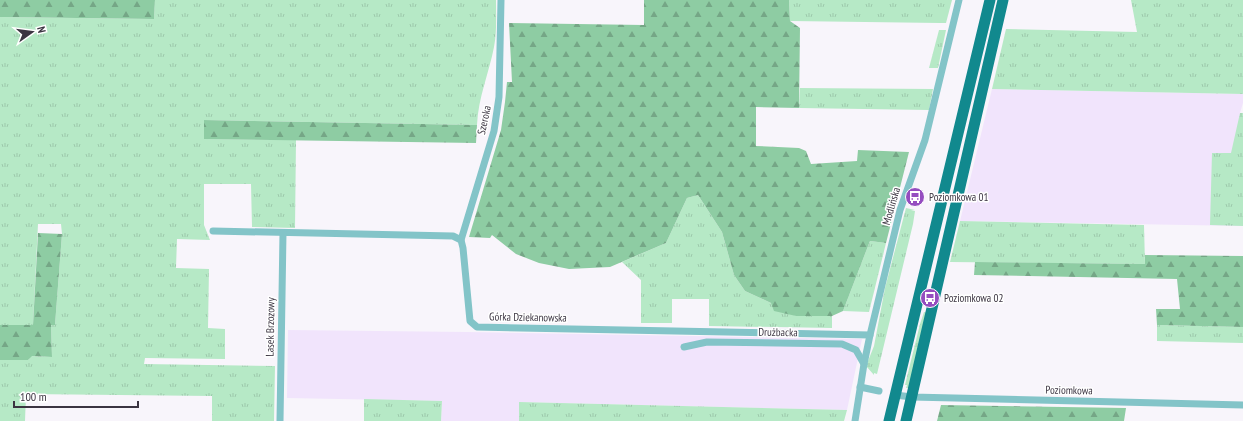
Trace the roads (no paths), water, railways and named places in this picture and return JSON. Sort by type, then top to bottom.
[{"type":"highway","points":[[888,421],[990,0]]},
{"type":"highway","points":[[906,421],[1003,0]]},
{"type":"street","name":"Szeroka","points":[[461,240],[494,131],[499,98],[500,0]]},
{"type":"street","name":"Modlińska","points":[[855,421],[870,335],[900,210],[925,140],[959,0]]},
{"type":"street","points":[[213,231],[443,235],[453,236],[461,240]]},
{"type":"street","name":"Lasek Brzozowy","points":[[280,421],[283,232]]},
{"type":"street","name":"Górka Dziekanowska","points":[[461,240],[470,321],[477,327],[870,335]]},
{"type":"street","name":"Drużbacka","points":[[684,347],[707,342],[842,344],[856,350],[864,364]]},
{"type":"street","points":[[860,387],[879,391]]},
{"type":"street","name":"Poziomkowa","points":[[895,395],[912,397],[1243,404]]},
{"type":"place","name":"Poziomkowa 01","points":[[915,197]]},
{"type":"place","name":"Poziomkowa 02","points":[[930,298]]}]
